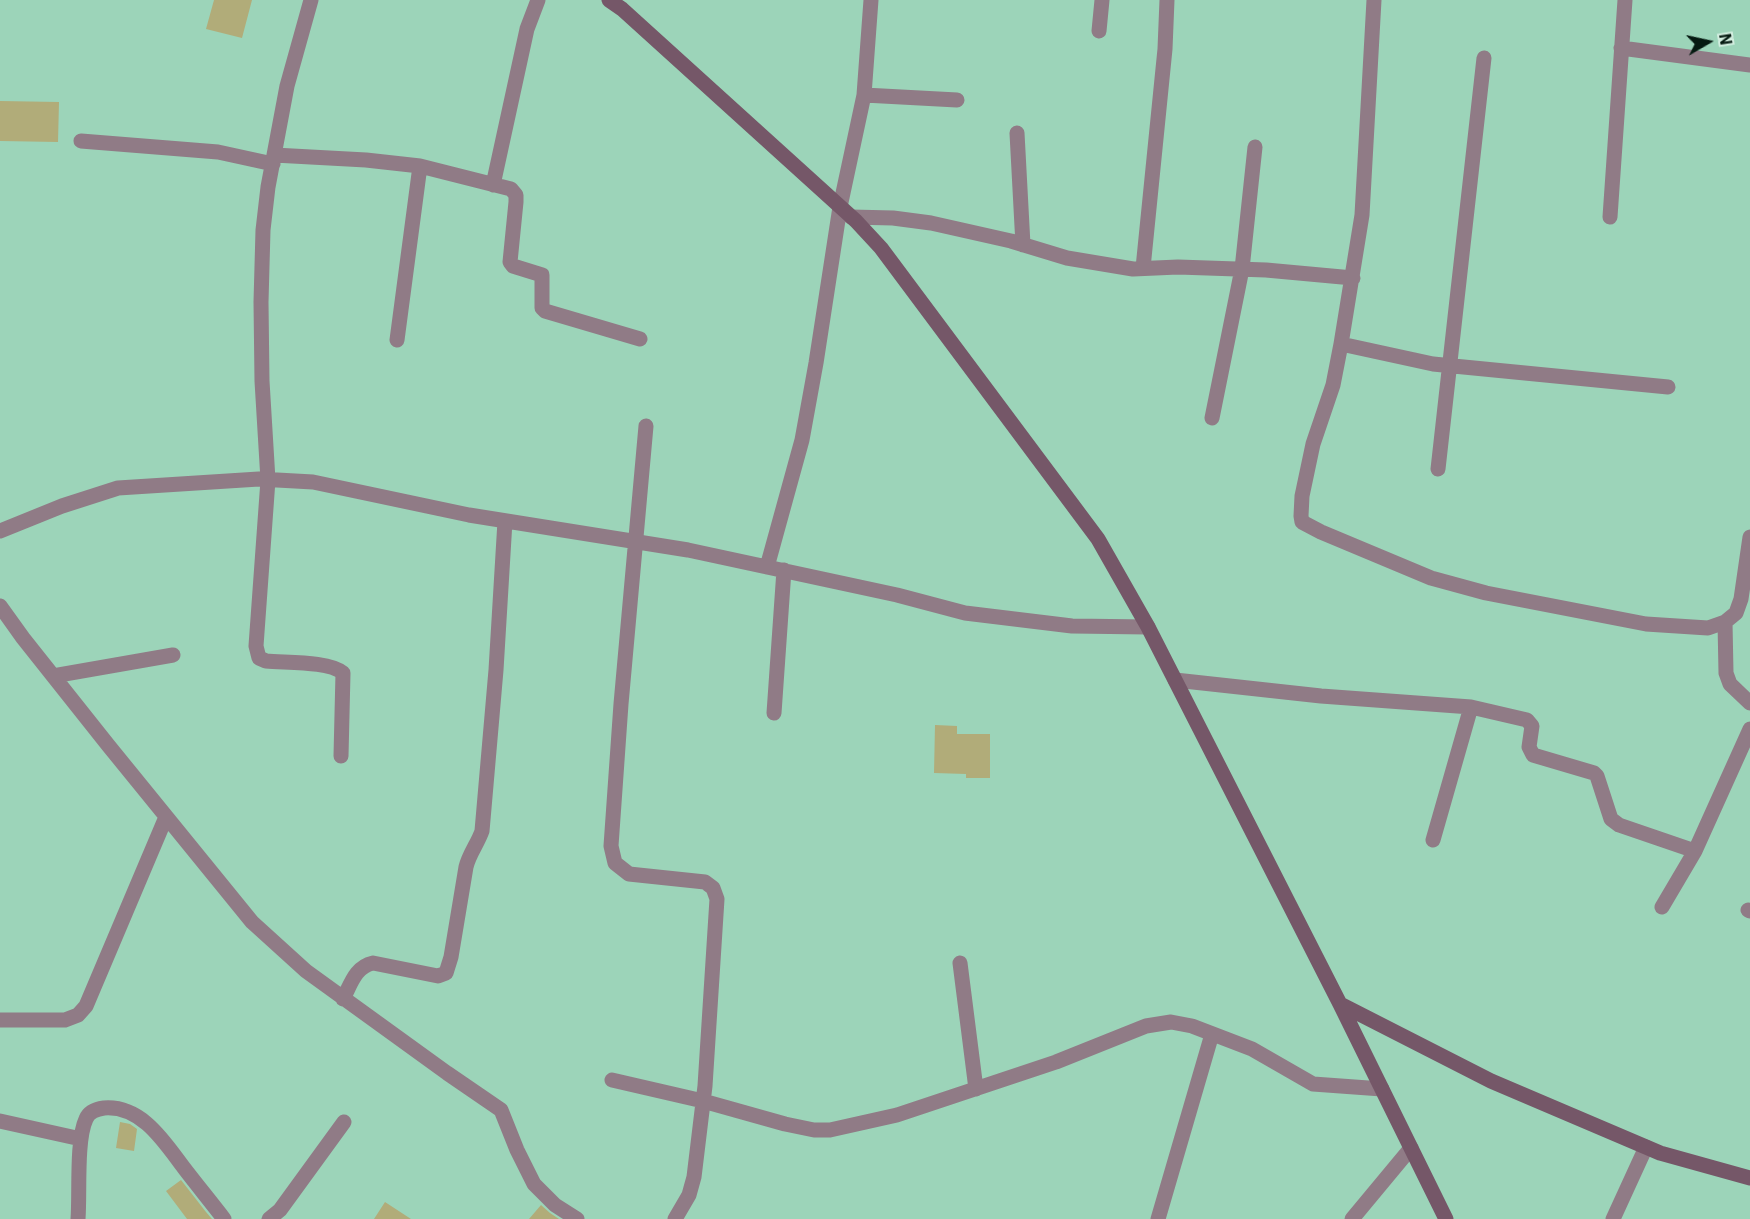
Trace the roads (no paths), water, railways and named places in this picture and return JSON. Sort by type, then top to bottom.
[{"type":"main road","points":[[609,0],[622,9],[845,212],[880,248],[1098,539],[1148,627],[1340,1004],[1446,1219]]},
{"type":"main road","points":[[1340,1004],[1491,1081],[1660,1153],[1750,1178]]},
{"type":"street","points":[[311,0],[287,86],[263,230],[262,381],[268,480],[256,645],[259,658],[266,661],[321,666],[338,669],[343,673],[341,756]]},
{"type":"street","points":[[493,184],[527,29],[538,0]]},
{"type":"street","points":[[767,567],[802,440],[845,212],[864,95],[871,0]]},
{"type":"street","points":[[1099,31],[1102,0]]},
{"type":"street","points":[[1143,268],[1165,50],[1167,0]]},
{"type":"street","points":[[1374,0],[1362,215],[1333,385],[1313,444],[1302,496],[1300,516],[1302,522],[1431,578],[1486,593],[1646,624],[1708,628],[1725,622],[1736,613],[1741,599],[1750,537]]},
{"type":"street","points":[[1610,217],[1624,0]]},
{"type":"street","points":[[1621,48],[1750,65]]},
{"type":"street","points":[[1438,469],[1484,58]]},
{"type":"street","points":[[864,95],[957,100]]},
{"type":"street","points":[[1017,133],[1023,245]]},
{"type":"street","points":[[81,141],[218,152],[273,160],[366,160],[420,166],[511,189],[516,195],[510,262],[513,266],[542,275],[542,308],[545,311],[640,339]]},
{"type":"street","points":[[1212,418],[1242,269],[1255,147]]},
{"type":"street","points":[[397,340],[420,166]]},
{"type":"street","points":[[845,212],[931,223],[1067,258],[1133,269],[1242,269],[1353,278]]},
{"type":"street","points":[[1341,344],[1433,364],[1668,387]]},
{"type":"street","points":[[646,426],[621,704],[611,846],[615,863],[629,874],[705,882],[713,888],[717,899],[704,1101],[694,1177],[689,1195],[675,1219]]},
{"type":"street","points":[[0,531],[62,506],[118,488],[268,480],[313,482],[469,515],[688,549],[897,595],[965,613],[1072,626],[1148,627]]},
{"type":"street","points":[[343,999],[357,971],[363,965],[373,963],[438,976],[446,973],[451,957],[466,867],[482,831],[496,670],[505,521]]},
{"type":"street","points":[[774,713],[784,570]]},
{"type":"street","points":[[0,606],[53,676],[252,922],[306,971],[343,999],[501,1110],[534,1184],[555,1204],[577,1219]]},
{"type":"street","points":[[1725,622],[1726,673],[1730,684],[1750,703]]},
{"type":"street","points":[[53,676],[173,655]]},
{"type":"street","points":[[1175,680],[1321,696],[1471,707],[1527,720],[1532,726],[1529,747],[1533,755],[1598,776],[1611,819],[1619,825],[1695,851]]},
{"type":"street","points":[[1433,840],[1471,707]]},
{"type":"street","points":[[1662,907],[1695,851],[1750,729]]},
{"type":"street","points":[[0,1020],[65,1020],[78,1015],[86,1006],[166,817]]},
{"type":"street","points":[[960,963],[976,1089]]},
{"type":"street","points":[[612,1080],[704,1101],[795,1126],[814,1130],[830,1130],[897,1115],[1056,1062],[1146,1026],[1171,1022],[1192,1026],[1252,1049],[1312,1084],[1382,1089]]},
{"type":"street","points":[[1158,1219],[1212,1034]]},
{"type":"street","points":[[78,1219],[81,1139],[86,1118],[96,1109],[109,1108],[124,1111],[142,1119],[163,1140],[224,1219]]},
{"type":"street","points":[[0,1121],[81,1139]]},
{"type":"street","points":[[273,1218],[344,1122]]},
{"type":"street","points":[[1613,1219],[1646,1147]]},
{"type":"street","points":[[1352,1219],[1411,1148]]}]
